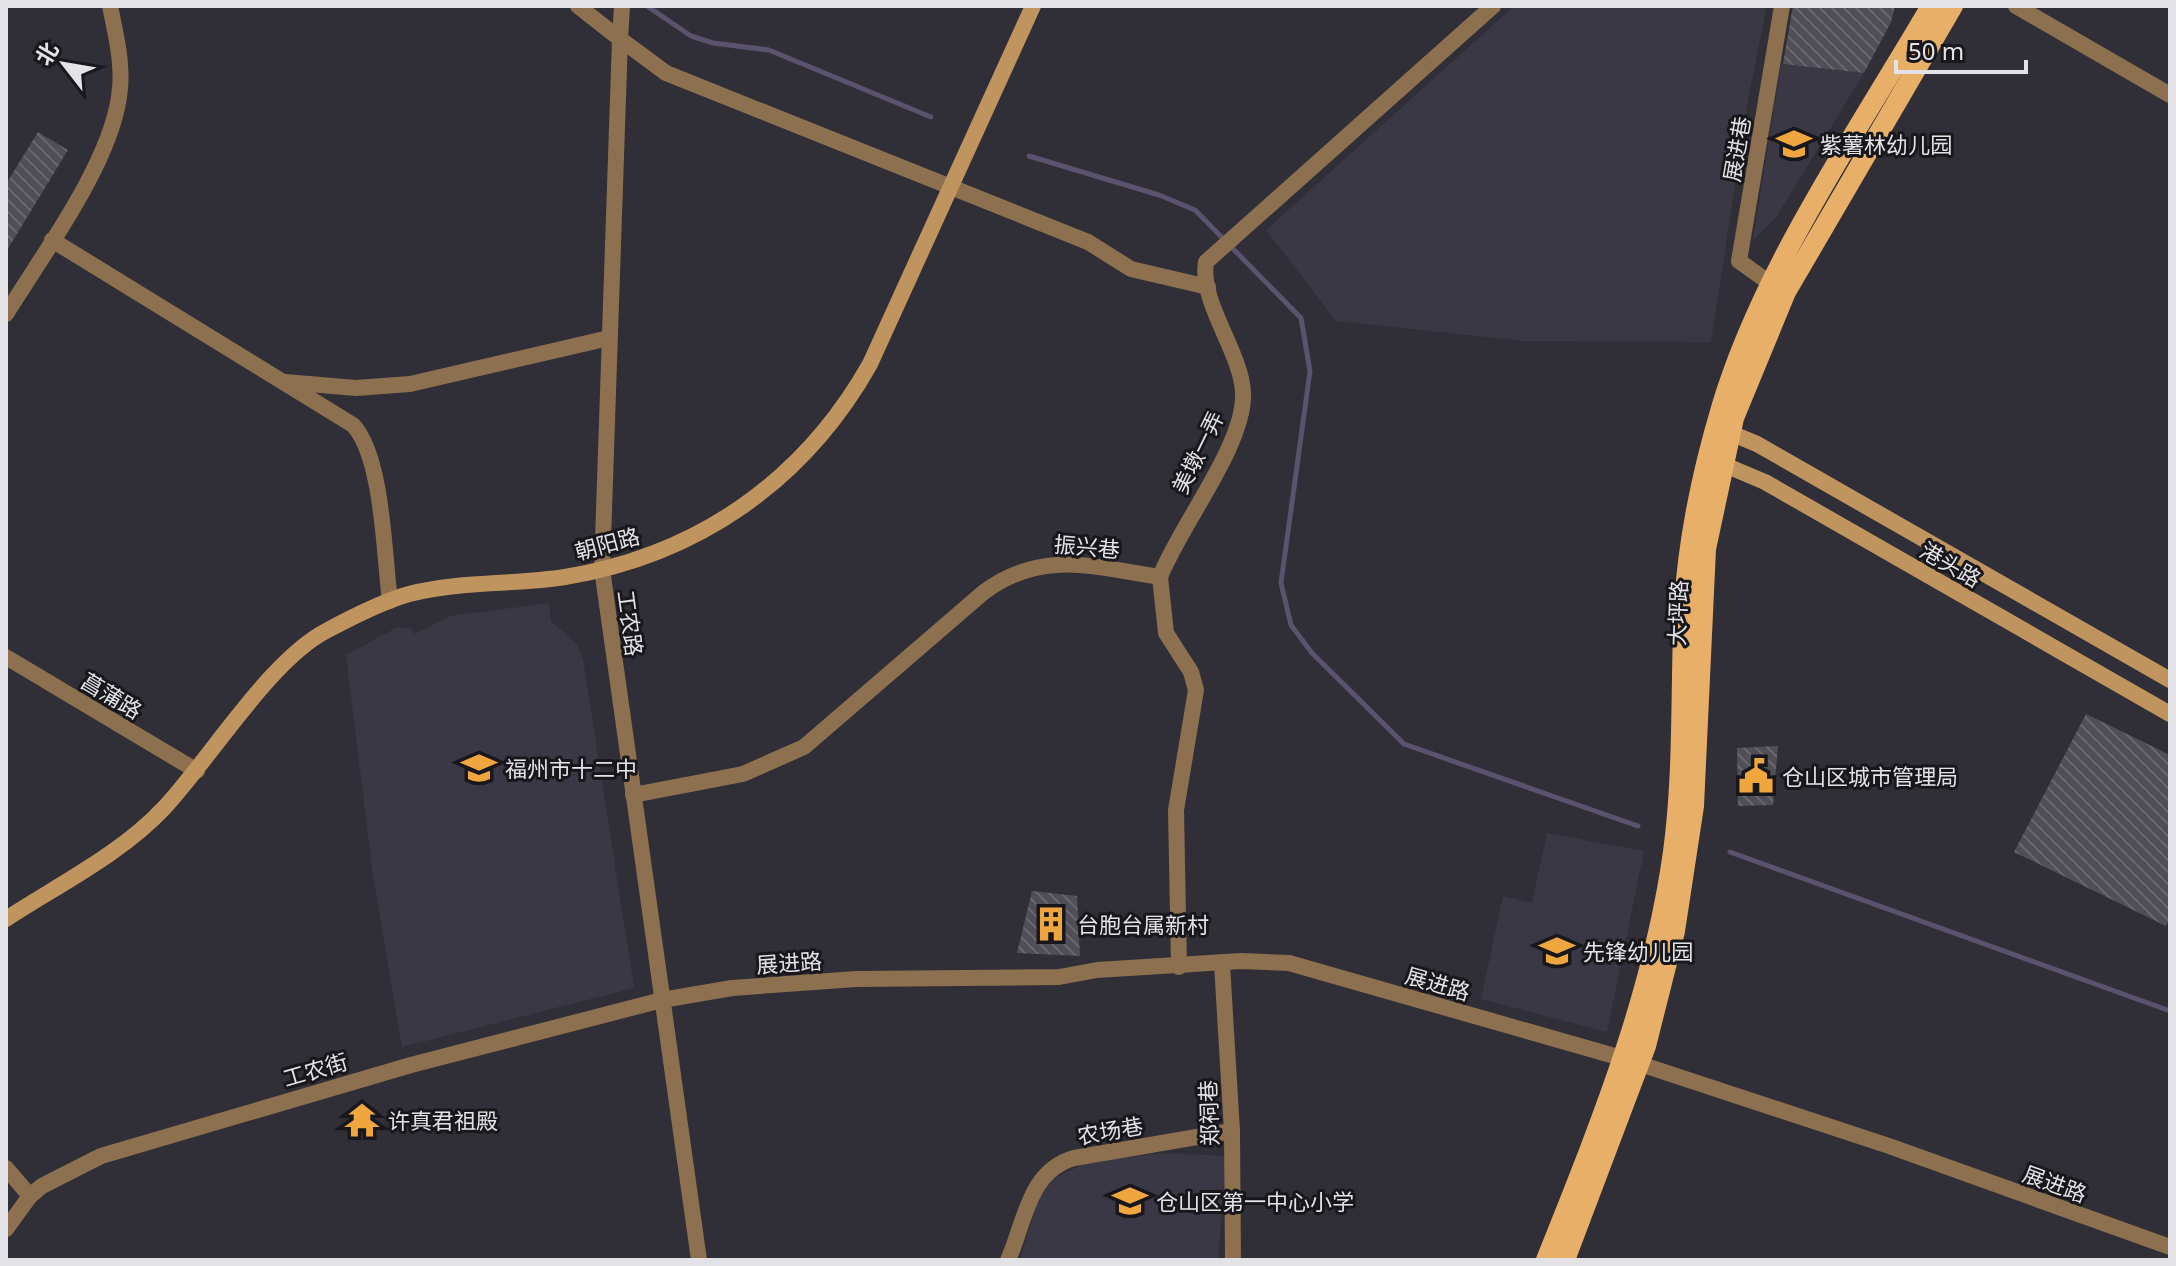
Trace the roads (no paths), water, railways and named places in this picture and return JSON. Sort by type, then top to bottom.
[{"type":"main road","name":"朝阳路","points":[[6,919],[119,845],[162,811],[304,645],[325,631],[390,601],[431,590],[562,577],[602,569],[674,546],[717,524],[772,486],[808,452],[841,412],[870,364],[1033,6]]},
{"type":"main road","points":[[1723,430],[1731,376],[1771,284],[1931,6]]},
{"type":"main road","name":"大坪路","points":[[1632,1062],[1662,916],[1680,857],[1703,571],[1715,461],[1723,430],[1786,292],[1953,6]]},
{"type":"main road","name":"港头路","points":[[1723,430],[1775,454],[2170,680]]},
{"type":"main road","name":"港头路","points":[[1715,461],[1765,482],[2170,714]]},
{"type":"main road","points":[[1546,1260],[1632,1062]]},
{"type":"main road","points":[[1565,1260],[1632,1062]]},
{"type":"street","points":[[6,314],[98,160],[114,123],[120,88],[120,57],[110,6]]},
{"type":"street","points":[[578,6],[666,73],[1088,242],[1131,269],[1208,287]]},
{"type":"street","name":"工农路","points":[[622,6],[602,569],[699,1260]]},
{"type":"street","name":"美墩一弄","points":[[1160,577],[1229,447],[1241,412],[1241,382],[1208,287],[1205,268],[1214,253],[1493,6]]},
{"type":"street","name":"展进巷","points":[[1771,284],[1739,261],[1782,6]]},
{"type":"street","points":[[2016,6],[2170,95]]},
{"type":"street","points":[[52,240],[347,420],[364,438],[374,470],[390,601]]},
{"type":"street","points":[[279,381],[356,388],[410,384],[609,338]]},
{"type":"street","name":"振兴巷","points":[[633,795],[743,774],[804,747],[984,592],[1013,574],[1036,565],[1060,563],[1160,577]]},
{"type":"street","points":[[1160,577],[1166,633],[1191,672],[1196,690],[1176,810],[1179,967]]},
{"type":"street","name":"菖蒲路","points":[[6,657],[197,771]]},
{"type":"street","name":"展进路","points":[[662,1000],[732,988],[856,979],[1059,977],[1097,970],[1255,960],[1289,963],[1632,1062],[1889,1146],[2170,1247]]},
{"type":"street","name":"郑祠巷","points":[[1222,964],[1232,1131],[1233,1260]]},
{"type":"street","name":"工农街","points":[[6,1229],[30,1196],[74,1167],[113,1152],[411,1065],[662,1000]]},
{"type":"street","name":"农场巷","points":[[1008,1260],[1035,1189],[1056,1165],[1074,1158],[1232,1131]]},
{"type":"street","points":[[6,1168],[30,1196]]},
{"type":"waterway","points":[[647,6],[691,36],[713,43],[769,50],[931,117]]},
{"type":"waterway","points":[[1029,156],[1159,195],[1195,210],[1301,318],[1310,371],[1281,583],[1291,625],[1312,653],[1404,744],[1638,826]]},
{"type":"waterway","points":[[1730,852],[2170,1011]]},
{"type":"place","name":"紫薯林幼儿园","points":[[1794,144]]},
{"type":"place","name":"福州市十二中","points":[[479,768]]},
{"type":"place","name":"仓山区城市管理局","points":[[1756,776]]},
{"type":"place","name":"台胞台属新村","points":[[1051,924]]},
{"type":"place","name":"先锋幼儿园","points":[[1557,951]]},
{"type":"place","name":"许真君祖殿","points":[[362,1120]]},
{"type":"place","name":"仓山区第一中心小学","points":[[1130,1201]]}]
